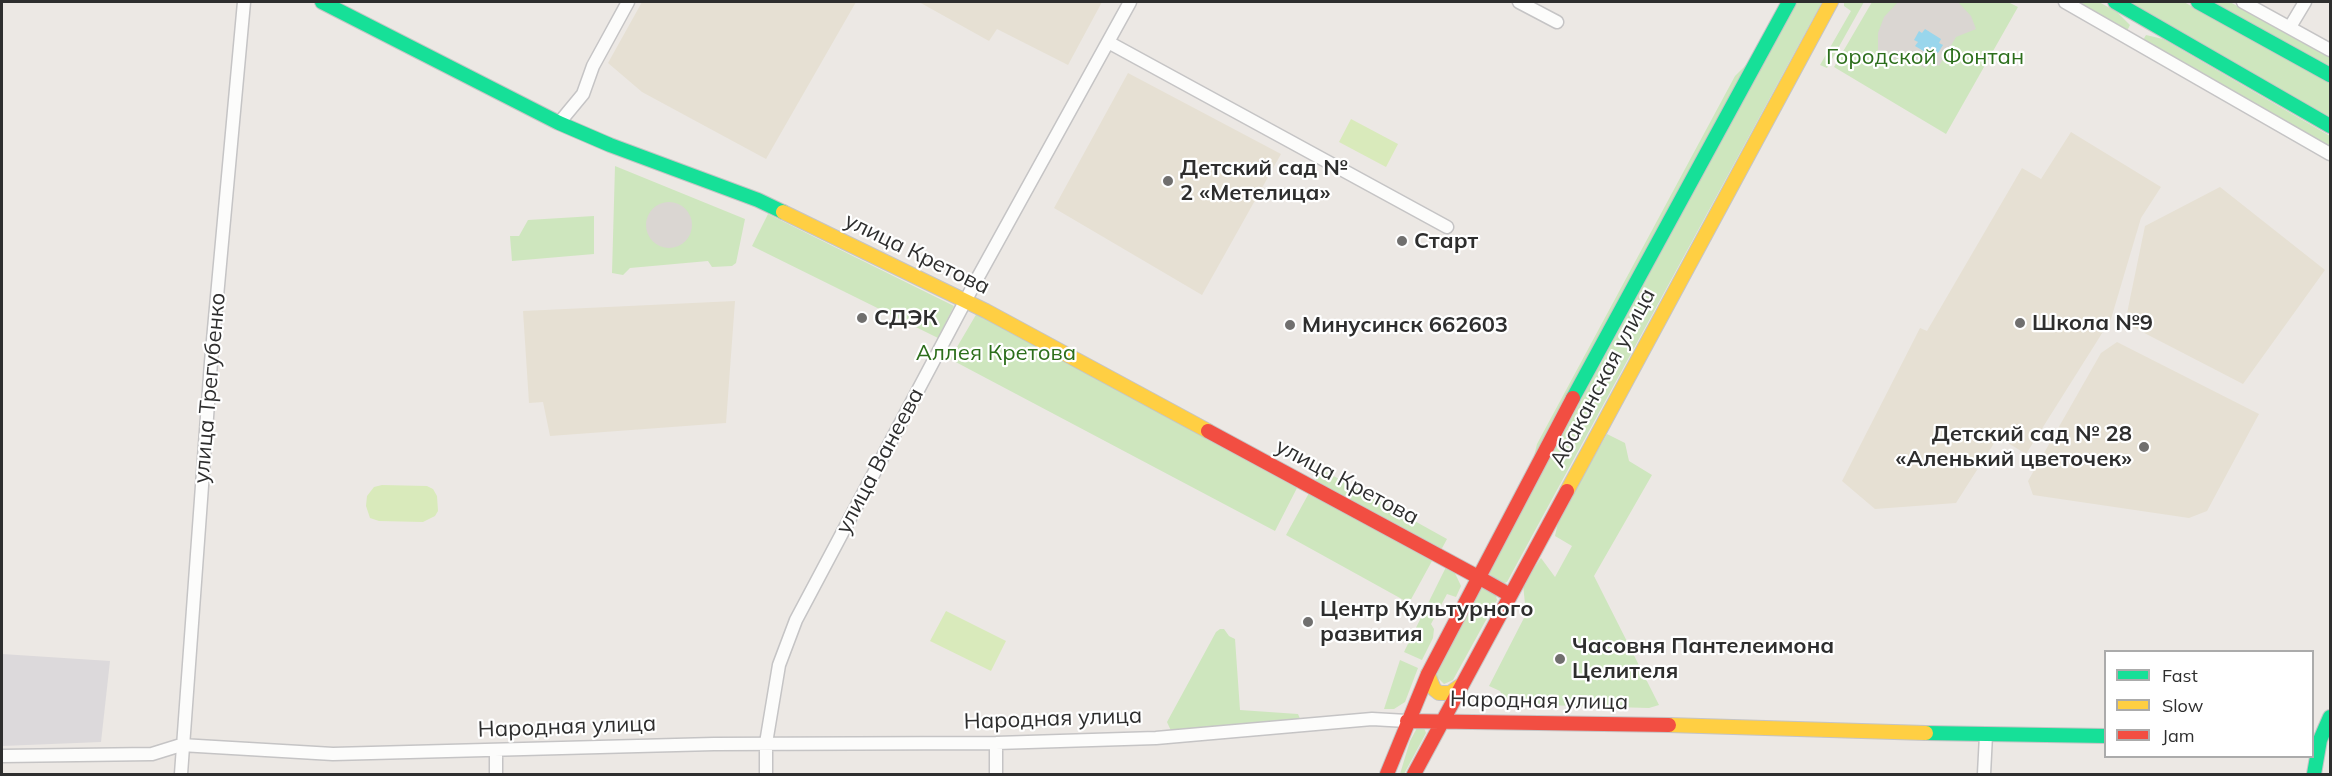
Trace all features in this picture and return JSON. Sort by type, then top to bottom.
[{"type":"main road","name":"улица Кретова","points":[[322,2],[559,123],[610,145],[758,200],[965,303],[986,310],[1510,595]]},
{"type":"main road","name":"Абаканская улица","points":[[1387,774],[1428,674],[1527,482],[1788,2]]},
{"type":"main road","name":"Абаканская улица","points":[[1414,774],[1831,2]]},
{"type":"main road","points":[[2115,2],[2331,126]]},
{"type":"main road","points":[[2198,2],[2331,75]]},
{"type":"main road","points":[[1428,674],[1434,688],[1439,693],[1450,693],[1460,686]]},
{"type":"main road","points":[[2314,774],[2321,740],[2331,717]]},
{"type":"main road","name":"Народная улица","points":[[1407,721],[1574,722],[1986,735],[2104,736]]},
{"type":"street","name":"улица Трегубенко","points":[[181,774],[211,362],[244,2]]},
{"type":"street","points":[[559,123],[583,94],[593,66],[628,2]]},
{"type":"street","name":"улица Ванеева","points":[[766,774],[766,743],[778,665],[796,620],[965,303],[1130,2]]},
{"type":"street","points":[[1519,2],[1557,22]]},
{"type":"street","points":[[2065,2],[2331,154]]},
{"type":"street","points":[[2243,2],[2331,50]]},
{"type":"street","points":[[2290,27],[2304,2]]},
{"type":"street","points":[[1108,42],[1447,227]]},
{"type":"street","name":"Народная улица","points":[[2,756],[152,754],[182,745],[333,754],[766,743],[996,743],[1156,738],[1372,719],[1407,721]]},
{"type":"street","points":[[1984,774],[1986,735]]},
{"type":"street","points":[[996,743],[996,774]]},
{"type":"street","points":[[496,750],[496,774]]},
{"type":"shaded area","points":[[642,2],[856,2],[766,159],[642,92],[608,63]]},
{"type":"shaded area","points":[[919,2],[1102,2],[1068,65],[997,29],[989,41]]},
{"type":"shaded area","points":[[1898,2],[1958,2],[1971,16],[1976,29],[1956,37],[1939,66],[1929,62],[1925,68],[1903,56],[1882,64],[1878,51],[1878,33],[1884,17]]},
{"type":"shaded area","name":"Детский сад № 2 «Метелица»","points":[[1128,73],[1281,154],[1202,295],[1054,208]]},
{"type":"shaded area","name":"Школа №9","points":[[2071,132],[2161,187],[2141,218],[2111,319],[2026,454],[1998,437],[1956,503],[1875,509],[1842,481],[1920,328],[1927,331],[2022,168],[2041,179]]},
{"type":"shaded area","points":[[2220,187],[2325,270],[2243,384],[2125,323],[2145,226]]},
{"type":"shaded area","points":[[669,202],[685,209],[692,225],[685,241],[669,248],[653,241],[646,225],[653,209]]},
{"type":"shaded area","points":[[735,301],[726,423],[550,436],[543,402],[529,403],[523,311]]},
{"type":"shaded area","name":"Детский сад № 28 «Аленький цветочек»","points":[[2117,342],[2259,414],[2207,511],[2189,518],[2033,495],[2028,481],[2101,353]]},
{"type":"shaded area","points":[[2,654],[110,661],[101,742],[2,746]]},
{"type":"green space","points":[[1797,2],[1822,2],[1507,582],[1502,584],[1487,572]]},
{"type":"green space","points":[[1844,2],[1864,2],[1827,68],[1820,65],[1851,11],[1844,6]]},
{"type":"green space","name":"Городской Фонтан","points":[[1872,2],[2008,2],[2018,7],[1946,134],[1834,67]]},
{"type":"green space","points":[[2072,2],[2099,2],[2117,12],[2130,25],[2127,31],[2143,40],[2146,35],[2163,39],[2330,136],[2330,152]]},
{"type":"green space","points":[[2123,2],[2184,2],[2330,83],[2330,121]]},
{"type":"green space","points":[[2205,2],[2230,2],[2330,57],[2330,70]]},
{"type":"green space","points":[[1751,60],[1533,460],[1537,444],[1735,76]]},
{"type":"green space","points":[[1351,119],[1398,144],[1386,167],[1339,142]]},
{"type":"green space","points":[[615,166],[745,219],[736,263],[732,266],[712,267],[708,261],[630,268],[623,275],[612,273]]},
{"type":"green space","points":[[768,214],[954,306],[938,338],[752,246]]},
{"type":"green space","points":[[594,216],[594,254],[512,261],[510,236],[519,236],[528,220]]},
{"type":"green space","name":"Аллея Кретова","points":[[977,313],[1297,488],[1275,531],[950,359]]},
{"type":"green space","points":[[1607,434],[1625,443],[1629,461],[1652,475],[1594,576],[1659,705],[1649,708],[1507,704],[1500,691],[1489,686],[1526,614],[1523,584],[1541,558],[1555,577],[1572,546],[1555,536],[1559,518]]},
{"type":"green space","points":[[1321,469],[1447,539],[1440,552],[1314,483]]},
{"type":"green space","points":[[382,485],[427,486],[433,489],[437,496],[438,511],[435,516],[423,522],[379,521],[370,518],[366,506],[367,496],[374,487]]},
{"type":"green space","points":[[1309,493],[1432,561],[1409,603],[1286,535]]},
{"type":"green space","points":[[1446,567],[1454,571],[1461,586],[1456,597],[1447,594],[1431,624],[1434,629],[1433,638],[1422,660],[1404,652]]},
{"type":"green space","points":[[1484,587],[1495,593],[1497,600],[1453,680],[1444,684],[1436,676],[1478,590]]},
{"type":"green space","points":[[946,611],[1006,641],[991,671],[930,641]]},
{"type":"green space","points":[[1224,629],[1229,636],[1235,639],[1240,710],[1298,714],[1301,721],[1172,733],[1167,722],[1216,632]]},
{"type":"green space","points":[[1400,660],[1418,668],[1405,702],[1394,709],[1384,709]]},
{"type":"green space","points":[[1417,728],[1424,728],[1426,733],[1404,774],[1400,774],[1410,741]]},
{"type":"water","points":[[1925,29],[1941,39],[1939,43],[1943,45],[1938,53],[1934,51],[1932,56],[1915,46],[1918,42],[1914,40],[1919,31],[1922,33]]},
{"type":"traffic: fast","points":[[322,2],[559,123],[610,145],[758,200],[783,212]]},
{"type":"traffic: fast","points":[[1573,398],[1789,2]]},
{"type":"traffic: fast","points":[[2115,2],[2330,126]]},
{"type":"traffic: fast","points":[[2198,2],[2330,75]]},
{"type":"traffic: fast","points":[[2314,774],[2320,740],[2330,717]]},
{"type":"traffic: fast","points":[[1926,733],[2104,736]]},
{"type":"traffic: slow","points":[[1567,491],[1831,2]]},
{"type":"traffic: slow","points":[[783,212],[986,311],[1208,431]]},
{"type":"traffic: slow","points":[[1428,674],[1434,689],[1439,693],[1450,693],[1460,686]]},
{"type":"traffic: slow","points":[[1669,725],[1926,733]]},
{"type":"traffic: jam","points":[[1387,774],[1428,674],[1573,398]]},
{"type":"traffic: jam","points":[[1208,431],[1478,577]]},
{"type":"traffic: jam","points":[[1414,774],[1567,491]]},
{"type":"traffic: jam","points":[[1478,577],[1510,595]]},
{"type":"traffic: jam","points":[[1407,721],[1669,725]]},
{"type":"place","name":"Детский сад № 2 «Метелица»","points":[[1168,181]]},
{"type":"place","name":"Старт","points":[[1402,241]]},
{"type":"place","name":"СДЭК","points":[[862,318]]},
{"type":"place","name":"Школа №9","points":[[2020,323]]},
{"type":"place","name":"Минусинск 662603","points":[[1290,325]]},
{"type":"place","name":"Детский сад № 28 «Аленький цветочек»","points":[[2144,447]]},
{"type":"place","name":"Центр Культурного развития","points":[[1308,622]]},
{"type":"place","name":"Часовня Пантелеимона Целителя","points":[[1560,659]]}]
